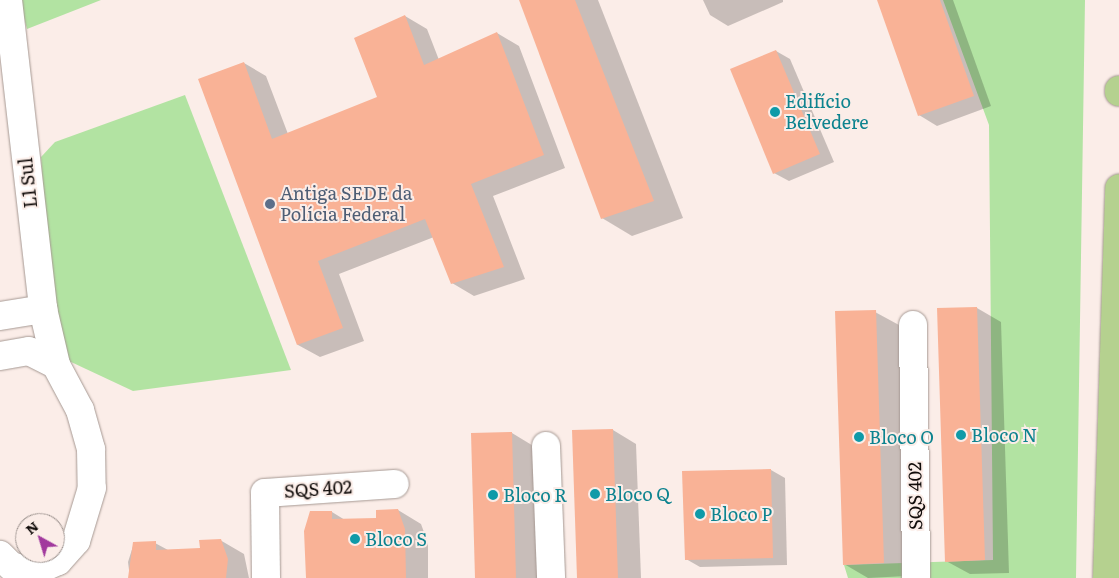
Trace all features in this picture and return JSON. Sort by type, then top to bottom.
[{"type":"main road","points":[[1107,578],[1119,188]]},
{"type":"street","name":"L1 Sul","points":[[8,0],[43,309],[56,366],[80,410],[91,449],[92,488],[76,542]]},
{"type":"street","points":[[0,316],[43,309]]},
{"type":"street","name":"SQS 402","points":[[912,325],[916,578]]},
{"type":"street","points":[[0,356],[29,351],[56,366]]},
{"type":"street","points":[[546,446],[550,578]]},
{"type":"street","name":"SQS 402","points":[[266,578],[265,493],[395,484]]},
{"type":"street","points":[[9,566],[32,572],[58,561],[76,542]]},
{"type":"street","points":[[68,578],[76,542]]},
{"type":"green space","points":[[19,0],[101,0],[27,29]]},
{"type":"green space","points":[[943,0],[1085,0],[1076,578],[848,578],[844,565],[993,560],[989,125]]},
{"type":"green space","points":[[185,95],[291,370],[133,391],[54,354],[41,157],[55,142]]},
{"type":"building","points":[[519,0],[575,0],[654,201],[601,219]]},
{"type":"building","points":[[877,0],[940,0],[974,96],[918,116]]},
{"type":"building","points":[[405,15],[424,65],[497,32],[544,155],[471,184],[504,267],[451,284],[425,219],[318,261],[343,328],[297,345],[198,79],[244,62],[272,139],[377,97],[354,38]]},
{"type":"building","name":"Edifício Belvedere","points":[[776,50],[820,154],[773,174],[730,69]]},
{"type":"building","name":"Bloco N","points":[[977,307],[985,560],[945,562],[937,308]]},
{"type":"building","name":"Bloco O","points":[[876,310],[884,563],[843,565],[835,311]]},
{"type":"building","name":"Bloco Q","points":[[613,429],[618,578],[577,578],[572,430]]},
{"type":"building","name":"Bloco R","points":[[512,432],[516,578],[475,578],[471,433]]},
{"type":"building","name":"Bloco P","points":[[771,469],[773,558],[685,560],[682,471]]},
{"type":"building","name":"Bloco S","points":[[398,509],[405,529],[406,578],[306,578],[304,531],[310,511],[332,511],[332,519],[376,518],[376,510]]},
{"type":"building","points":[[221,539],[228,559],[226,578],[128,578],[133,542],[156,541],[156,550],[200,548],[199,540]]},
{"type":"place","name":"Edifício Belvedere","points":[[775,112]]},
{"type":"place","name":"Antiga SEDE da Polícia Federal","points":[[270,204]]},
{"type":"place","name":"Bloco N","points":[[961,435]]},
{"type":"place","name":"Bloco O","points":[[859,437]]},
{"type":"place","name":"Bloco Q","points":[[595,494]]},
{"type":"place","name":"Bloco R","points":[[493,495]]},
{"type":"place","name":"Bloco P","points":[[700,514]]},
{"type":"place","name":"Bloco S","points":[[355,539]]}]
